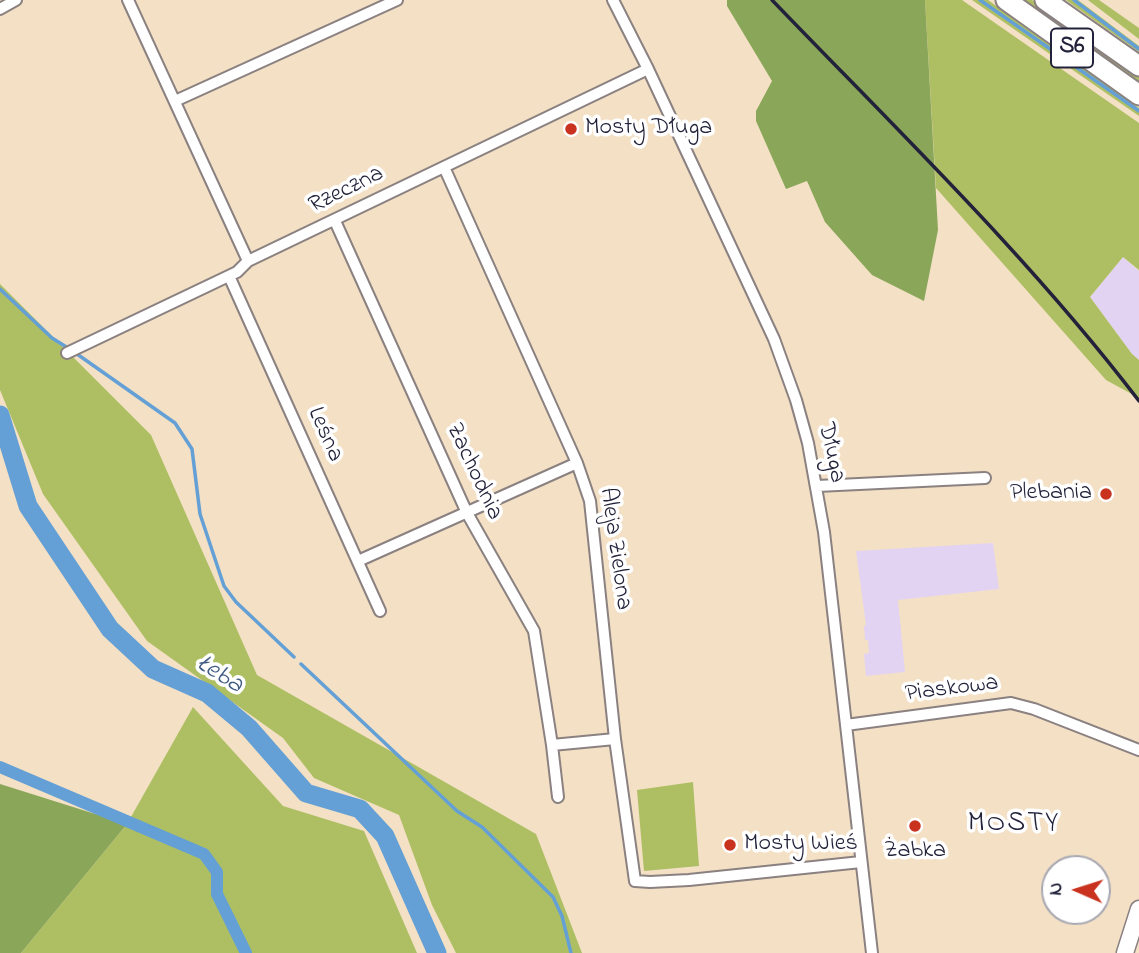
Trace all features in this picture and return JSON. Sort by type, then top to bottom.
[{"type":"highway","name":"S6","points":[[1006,0],[1139,95]]},
{"type":"highway","name":"S6","points":[[1045,0],[1139,66]]},
{"type":"main road","points":[[1125,953],[1136,928],[1139,909]]},
{"type":"street","points":[[0,9],[16,0]]},
{"type":"street","points":[[128,0],[247,261]]},
{"type":"street","points":[[175,101],[397,0]]},
{"type":"street","name":"Długa","points":[[613,0],[774,339],[796,400],[817,486],[872,953]]},
{"type":"street","name":"Rzeczna","points":[[67,353],[237,272],[247,261],[648,69]]},
{"type":"street","name":"Aleja Zielona","points":[[444,167],[577,463],[590,501],[615,738],[635,881],[689,880],[861,862]]},
{"type":"street","name":"Zachodnia","points":[[335,221],[467,513],[534,632],[558,797]]},
{"type":"street","name":"Leśna","points":[[229,276],[380,611]]},
{"type":"street","points":[[358,561],[577,463]]},
{"type":"street","points":[[817,486],[985,478]]},
{"type":"street","name":"Piaskowa","points":[[846,725],[1011,704],[1034,709],[1139,750]]},
{"type":"street","points":[[552,745],[615,738]]},
{"type":"shaded area","points":[[1123,257],[1139,271],[1139,360],[1090,297]]},
{"type":"shaded area","points":[[993,543],[999,589],[898,600],[905,672],[866,676],[864,654],[869,653],[868,640],[865,640],[866,625],[856,551]]},
{"type":"green space","points":[[727,0],[925,0],[938,230],[924,301],[872,275],[825,222],[807,181],[786,189],[756,121],[756,111],[772,81],[727,6]]},
{"type":"green space","points":[[925,0],[962,0],[1139,123],[1139,270],[1123,257],[1090,297],[1139,360],[1139,398],[1106,380],[936,188]]},
{"type":"green space","points":[[972,0],[988,0],[1139,108],[1139,116]]},
{"type":"green space","points":[[1020,0],[1032,0],[1139,76],[1139,85]]},
{"type":"green space","points":[[1066,0],[1078,0],[1139,46],[1139,52]]},
{"type":"green space","points":[[1088,0],[1099,0],[1139,28],[1139,39]]},
{"type":"green space","points":[[0,284],[151,435],[257,675],[536,834],[582,953],[456,953],[432,905],[399,815],[314,778],[283,738],[147,641],[43,494],[0,390]]},
{"type":"green space","points":[[193,707],[283,806],[364,831],[417,953],[21,953],[127,824]]},
{"type":"green space","points":[[693,782],[699,866],[644,871],[637,790]]},
{"type":"green space","points":[[0,784],[127,824],[21,953],[0,953]]},
{"type":"waterway","points":[[980,0],[1139,111]]},
{"type":"waterway","points":[[1074,0],[1139,49]]},
{"type":"waterway","points":[[0,289],[52,338],[68,348]]},
{"type":"waterway","points":[[77,354],[175,423],[192,449],[200,514],[224,586],[236,602],[294,657]]},
{"type":"waterway","name":"Łeba","points":[[0,415],[28,506],[110,629],[153,669],[207,693],[249,728],[306,793],[360,809],[385,836],[437,953]]},
{"type":"waterway","points":[[301,664],[457,811],[482,827],[553,897],[562,916],[571,953]]},
{"type":"waterway","points":[[0,767],[204,854],[217,872],[217,894],[246,953]]},
{"type":"railway","points":[[772,0],[1007,245],[1053,296],[1139,401]]},
{"type":"place","name":"Mosty Długa","points":[[571,129]]},
{"type":"place","name":"Plebania","points":[[1106,494]]},
{"type":"place","name":"Żabka","points":[[915,826]]},
{"type":"place","name":"Mosty Wieś","points":[[730,845]]},
{"type":"district","name":"MOSTY","points":[[1014,825]]}]
